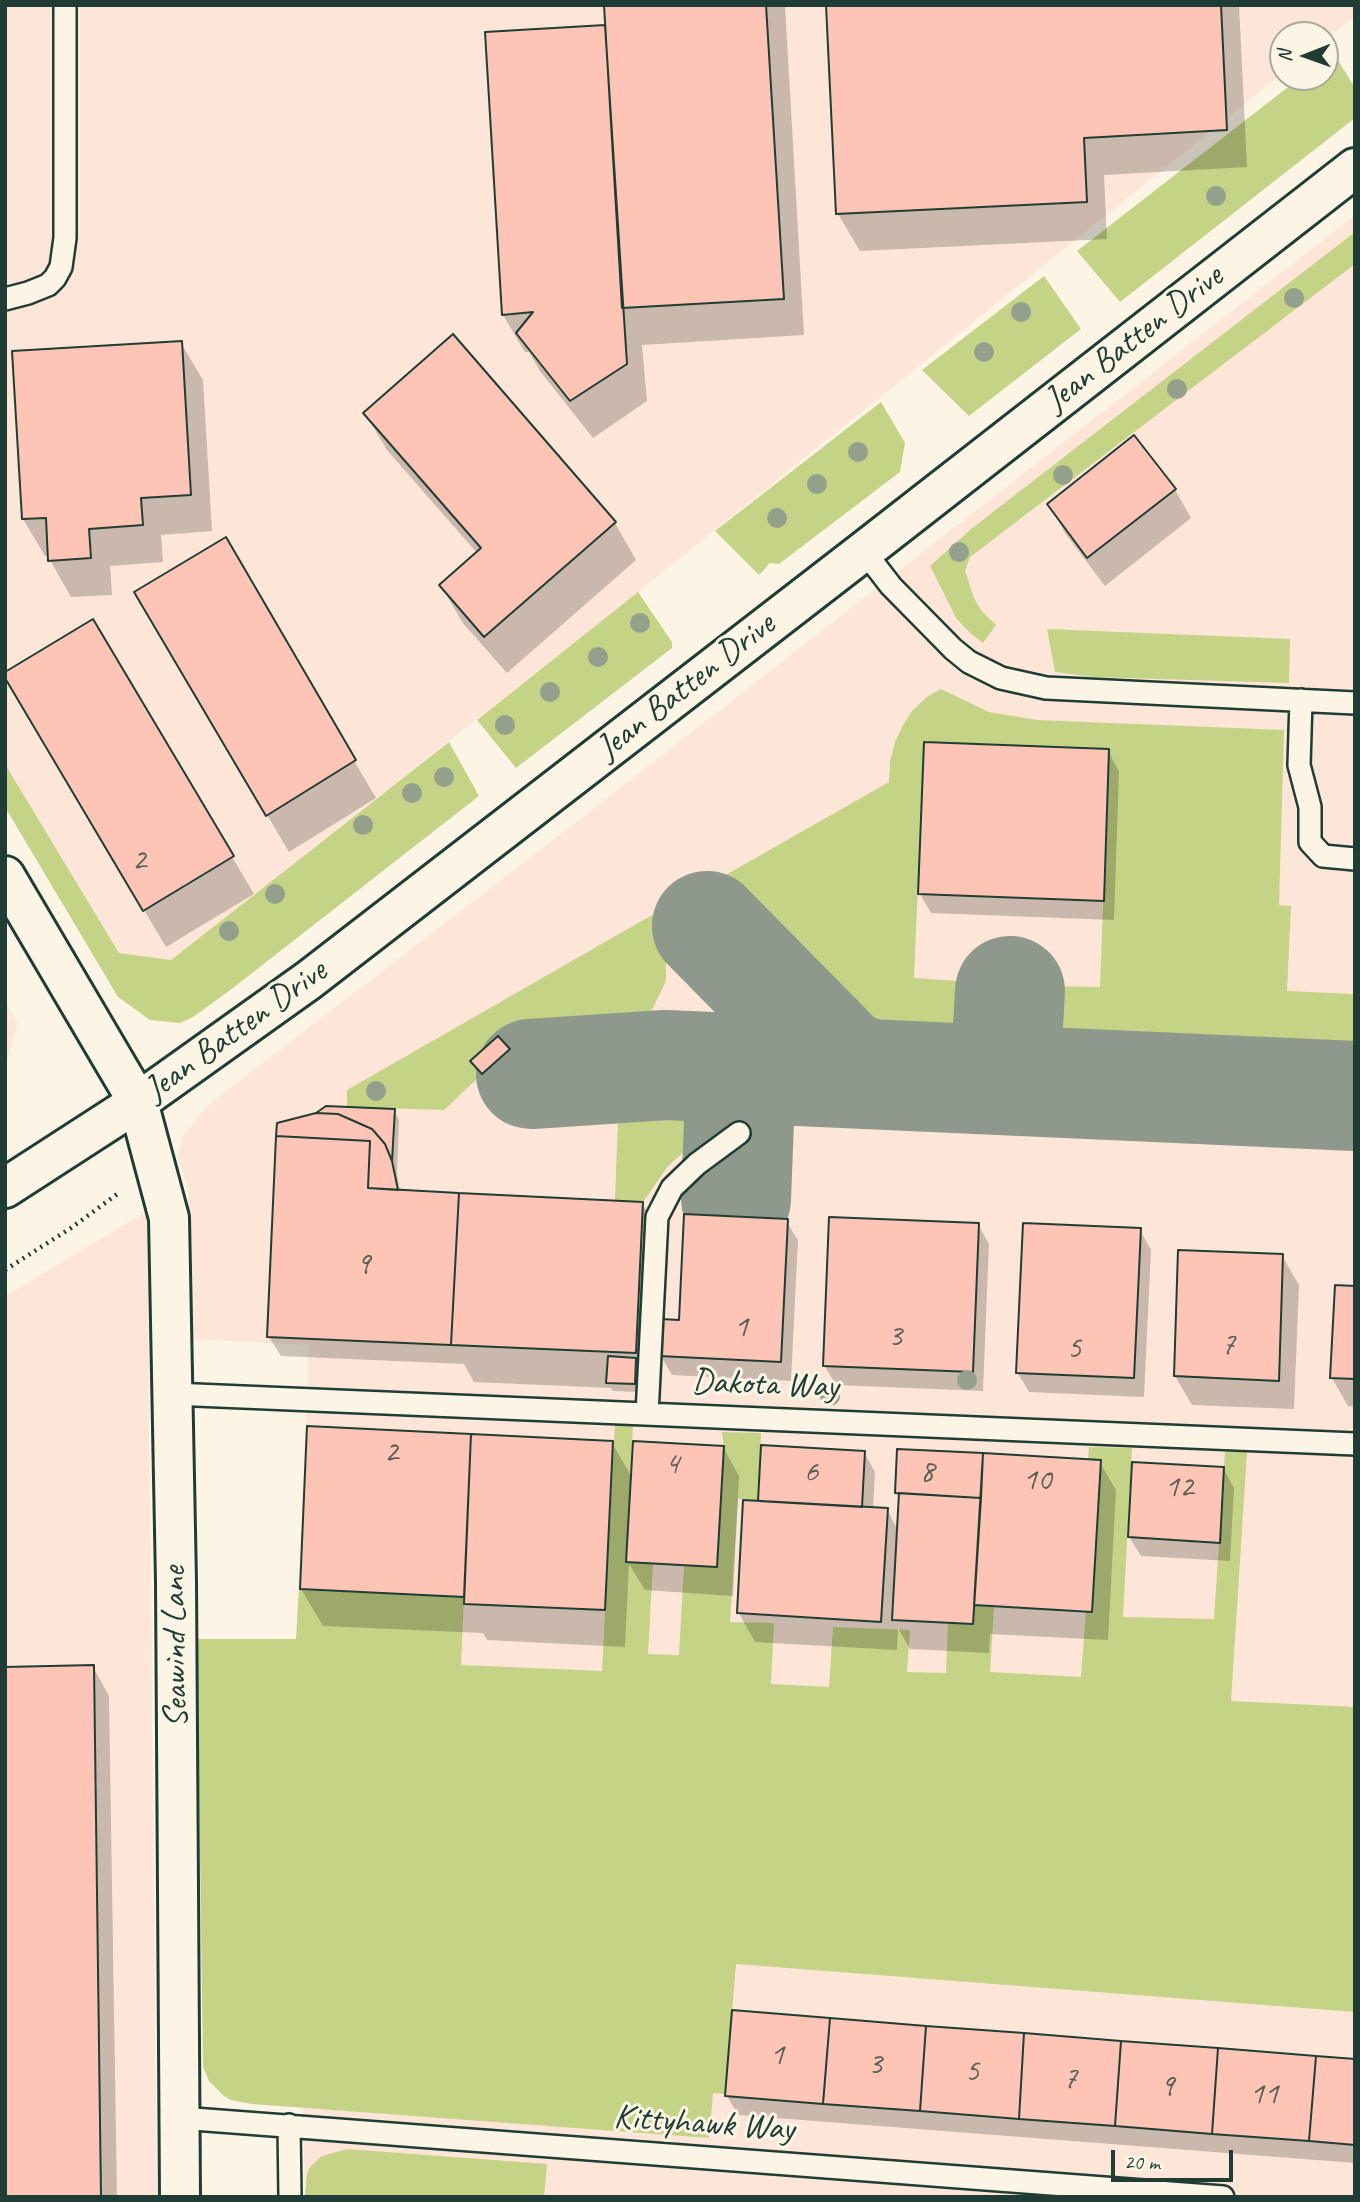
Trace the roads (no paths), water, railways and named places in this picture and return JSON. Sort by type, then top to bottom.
[{"type":"street","name":"Jean Batten Drive","points":[[5,1188],[138,1102],[309,980],[1355,168]]},
{"type":"street","name":"Seawind Lane","points":[[5,876],[138,1102],[169,1219],[180,2197]]},
{"type":"lane","points":[[5,299],[48,285],[61,267],[65,238],[65,5]]},
{"type":"lane","points":[[864,551],[891,586],[953,649],[970,663],[1001,678],[1046,688],[1355,703]]},
{"type":"lane","points":[[1301,700],[1299,765],[1310,807],[1310,842],[1323,856],[1355,859]]},
{"type":"lane","points":[[647,1414],[657,1217],[672,1188],[697,1164],[739,1133]]},
{"type":"lane","name":"Dakota Way","points":[[172,1394],[1355,1444]]},
{"type":"lane","name":"Kittyhawk Way","points":[[180,2118],[1223,2197]]},
{"type":"lane","points":[[289,2125],[290,2197]]}]
